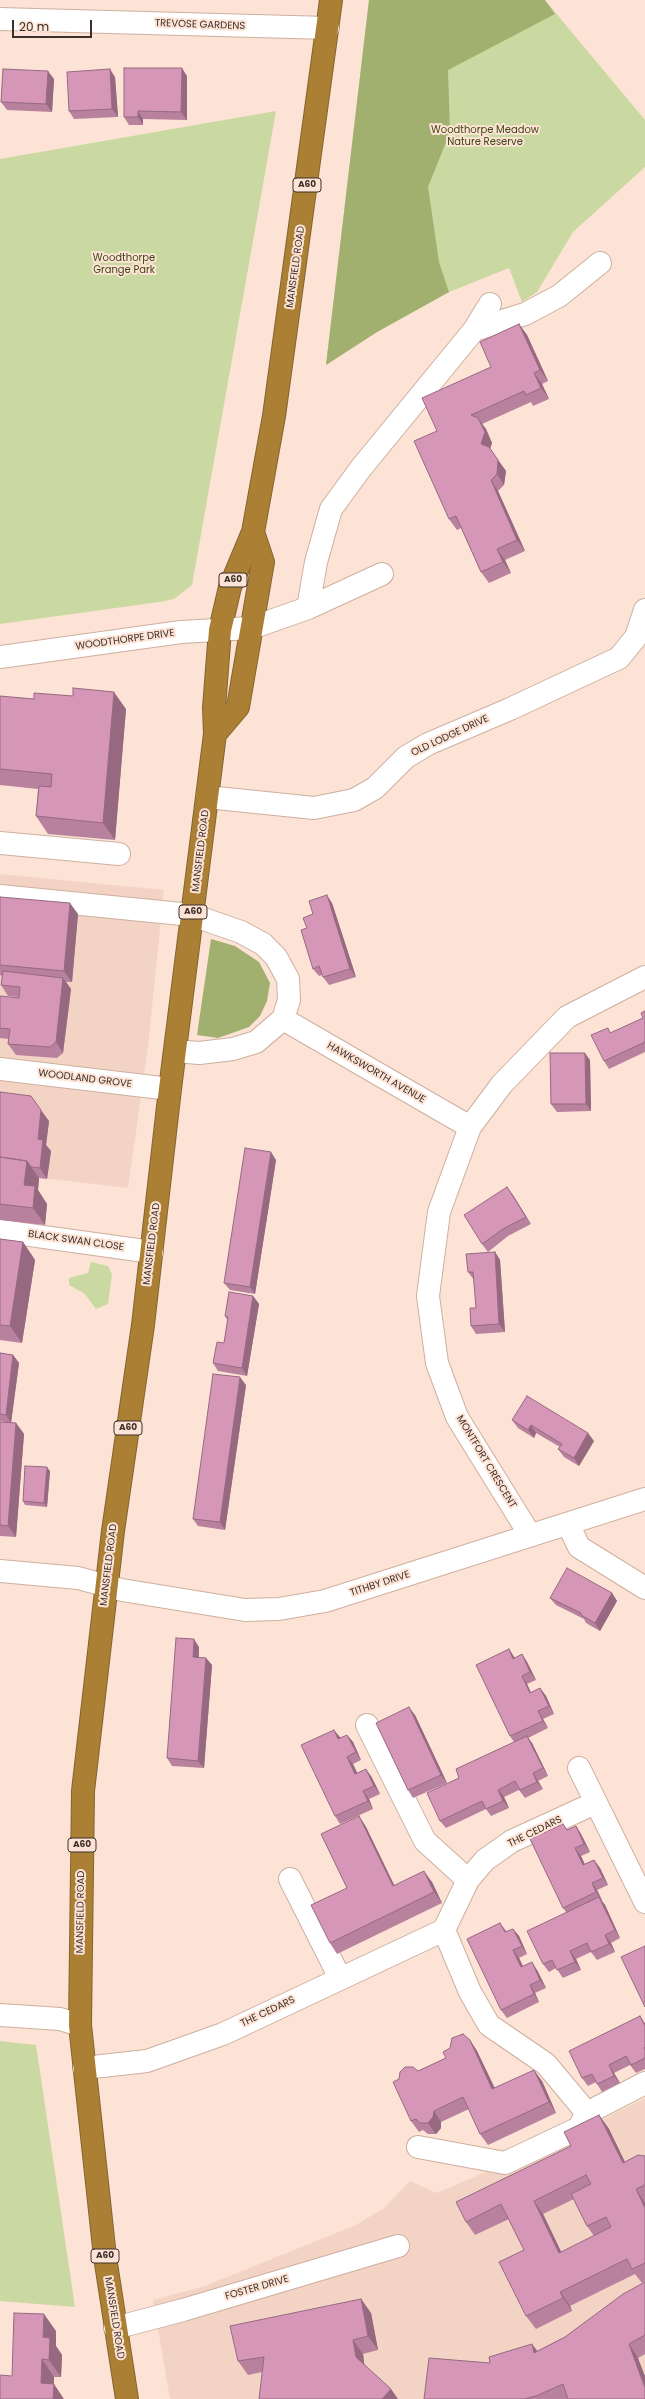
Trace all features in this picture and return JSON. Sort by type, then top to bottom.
[{"type":"highway","name":"MANSFIELD ROAD","points":[[127,2399],[105,2257],[80,2025],[84,1791],[107,1586],[152,1252],[170,1089],[215,734],[214,708],[220,630],[230,587],[253,532],[285,346],[332,0]]},
{"type":"highway","name":"MANSFIELD ROAD","points":[[215,734],[238,707],[263,562],[253,532]]},
{"type":"street","name":"TREVOSE GARDENS","points":[[0,19],[328,28]]},
{"type":"street","points":[[474,330],[525,314],[559,296],[600,263]]},
{"type":"street","points":[[308,608],[316,562],[331,510],[361,468],[474,330],[490,304]]},
{"type":"street","name":"WOODTHORPE DRIVE","points":[[0,657],[181,632],[251,628],[308,608],[382,574]]},
{"type":"street","name":"OLD LODGE DRIVE","points":[[207,797],[302,808],[314,808],[354,800],[375,788],[406,757],[422,747],[619,658],[636,637],[645,610]]},
{"type":"street","points":[[0,843],[119,854]]},
{"type":"street","points":[[0,896],[192,915],[241,932],[264,944],[276,957],[288,979],[289,1000],[283,1019],[256,1042],[233,1049],[199,1053],[175,1051]]},
{"type":"street","name":"MONTFORT CRESCENT","points":[[530,1534],[457,1418],[437,1363],[428,1296],[439,1212],[470,1127],[516,1068],[567,1018],[645,977]]},
{"type":"street","name":"HAWKSWORTH AVENUE","points":[[283,1019],[470,1127]]},
{"type":"street","name":"WOODLAND GROVE","points":[[0,1069],[170,1089]]},
{"type":"street","name":"BLACK SWAN CLOSE","points":[[0,1231],[152,1252]]},
{"type":"street","name":"TITHBY DRIVE","points":[[0,1571],[78,1578],[107,1586],[245,1610],[279,1609],[325,1601],[530,1534],[568,1524],[645,1499]]},
{"type":"street","points":[[568,1524],[579,1547],[645,1588]]},
{"type":"street","points":[[367,1725],[425,1841],[468,1880]]},
{"type":"street","points":[[579,1768],[645,1902]]},
{"type":"street","name":"THE CEDARS","points":[[84,2068],[153,2059],[223,2034],[444,1930],[468,1880],[485,1860],[512,1841],[595,1803]]},
{"type":"street","points":[[290,1878],[340,1978]]},
{"type":"street","points":[[444,1930],[470,1992],[489,2025],[546,2064],[587,2113]]},
{"type":"street","points":[[0,2015],[60,2019],[80,2025]]},
{"type":"street","points":[[418,2146],[505,2163],[579,2128],[587,2113],[645,2083]]},
{"type":"street","name":"FOSTER DRIVE","points":[[115,2328],[183,2310],[398,2246]]},
{"type":"shaded area","points":[[0,874],[164,890],[148,1047],[128,1188],[0,1173]]},
{"type":"shaded area","points":[[645,2098],[645,2399],[170,2399],[153,2300],[205,2286],[356,2225],[384,2208],[410,2181],[437,2193],[582,2130]]},
{"type":"green space","name":"Woodthorpe Meadow Nature Reserve","points":[[369,0],[545,0],[645,120],[645,167],[573,232],[537,292],[522,302],[509,268],[449,292],[377,332],[326,365]]},
{"type":"green space","points":[[369,0],[545,0],[555,14],[448,70],[450,132],[428,187],[439,262],[449,292],[377,332],[326,365]]},
{"type":"green space","name":"Woodthorpe Grange Park","points":[[276,111],[192,585],[174,599],[0,624],[0,159]]},
{"type":"green space","points":[[211,939],[235,946],[259,962],[270,983],[267,1001],[260,1016],[249,1027],[218,1038],[197,1035]]},
{"type":"green space","points":[[91,1262],[108,1266],[112,1274],[108,1304],[96,1309],[85,1294],[69,1285],[69,1278],[88,1273]]},
{"type":"green space","points":[[0,2041],[36,2045],[75,2307],[0,2301]]},
{"type":"building","points":[[124,68],[182,68],[181,112],[138,111],[138,117],[124,117]]},
{"type":"building","points":[[3,69],[48,71],[46,104],[1,102]]},
{"type":"building","points":[[110,69],[112,109],[69,111],[67,72]]},
{"type":"building","points":[[519,324],[540,370],[534,373],[541,388],[526,395],[524,391],[471,415],[478,418],[485,432],[481,444],[489,447],[498,460],[497,474],[491,480],[517,540],[497,549],[503,562],[481,572],[456,516],[449,519],[414,441],[437,431],[422,398],[491,367],[480,342]]},
{"type":"building","points":[[73,688],[114,692],[103,823],[36,816],[39,786],[51,787],[52,774],[0,769],[0,696],[34,699],[34,693],[73,696]]},
{"type":"building","points":[[327,895],[350,969],[323,977],[319,966],[313,969],[301,930],[307,928],[303,918],[313,914],[309,901]]},
{"type":"building","points":[[0,897],[70,903],[64,971],[0,965]]},
{"type":"building","points":[[3,971],[63,978],[56,1042],[50,1047],[8,1044],[10,1029],[0,1028],[0,996],[19,998],[20,987],[1,985]]},
{"type":"building","points":[[645,1011],[645,1042],[604,1061],[591,1035],[608,1028],[610,1033],[643,1018],[641,1013]]},
{"type":"building","points":[[550,1053],[585,1053],[586,1104],[551,1104]]},
{"type":"building","points":[[0,1092],[31,1096],[41,1110],[38,1139],[43,1140],[40,1168],[31,1167],[27,1161],[0,1157]]},
{"type":"building","points":[[245,1148],[271,1152],[250,1287],[224,1283]]},
{"type":"building","points":[[0,1157],[27,1161],[24,1185],[35,1186],[33,1208],[0,1204]]},
{"type":"building","points":[[507,1187],[526,1217],[503,1229],[482,1244],[464,1215]]},
{"type":"building","points":[[0,1239],[23,1242],[10,1326],[0,1325]]},
{"type":"building","points":[[495,1252],[499,1324],[471,1326],[470,1308],[476,1308],[473,1272],[468,1272],[466,1254]]},
{"type":"building","points":[[229,1292],[253,1296],[242,1368],[213,1363],[217,1342],[224,1343],[228,1317],[225,1316]]},
{"type":"building","points":[[0,1353],[13,1355],[6,1415],[0,1414]]},
{"type":"building","points":[[213,1374],[240,1377],[220,1522],[193,1519]]},
{"type":"building","points":[[527,1396],[588,1433],[574,1458],[558,1449],[562,1444],[531,1425],[528,1430],[512,1420]]},
{"type":"building","points":[[0,1422],[16,1423],[8,1526],[0,1525]]},
{"type":"building","points":[[25,1466],[47,1467],[44,1503],[23,1501]]},
{"type":"building","points":[[567,1568],[612,1593],[595,1623],[581,1615],[581,1613],[550,1598]]},
{"type":"building","points":[[176,1638],[194,1639],[193,1657],[206,1658],[198,1761],[167,1758]]},
{"type":"building","points":[[509,1649],[513,1659],[522,1654],[530,1672],[522,1676],[530,1693],[540,1688],[549,1706],[538,1711],[543,1721],[510,1736],[476,1665]]},
{"type":"building","points":[[409,1707],[441,1775],[408,1790],[376,1723]]},
{"type":"building","points":[[334,1730],[338,1739],[347,1735],[356,1752],[347,1757],[355,1774],[366,1769],[374,1786],[363,1791],[368,1801],[335,1816],[301,1745]]},
{"type":"building","points":[[527,1736],[543,1768],[533,1773],[537,1782],[520,1790],[515,1781],[498,1790],[503,1801],[486,1809],[482,1801],[440,1821],[427,1793],[459,1778],[456,1769]]},
{"type":"building","points":[[359,1816],[393,1886],[424,1871],[434,1892],[330,1943],[311,1905],[347,1888],[321,1834]]},
{"type":"building","points":[[563,1824],[567,1830],[576,1826],[584,1844],[575,1848],[583,1865],[594,1860],[603,1878],[592,1883],[596,1892],[563,1908],[530,1839]]},
{"type":"building","points":[[599,1897],[615,1930],[605,1935],[609,1944],[591,1952],[587,1943],[570,1951],[575,1962],[557,1970],[552,1960],[543,1964],[527,1931]]},
{"type":"building","points":[[500,1923],[505,1932],[513,1929],[522,1946],[513,1950],[521,1967],[532,1962],[540,1980],[530,1985],[534,1994],[501,2010],[467,1939]]},
{"type":"building","points":[[645,1946],[645,2007],[621,1957]]},
{"type":"building","points":[[640,2016],[645,2026],[645,2058],[631,2065],[626,2056],[609,2065],[614,2076],[597,2084],[592,2074],[582,2078],[569,2051]]},
{"type":"building","points":[[463,2034],[470,2040],[492,2089],[534,2070],[549,2102],[480,2134],[463,2097],[434,2111],[433,2117],[428,2123],[420,2123],[416,2119],[411,2121],[393,2082],[399,2079],[400,2072],[405,2067],[413,2067],[418,2071],[446,2058],[443,2052],[450,2048],[452,2038]]},
{"type":"building","points":[[599,2115],[623,2163],[638,2155],[645,2156],[645,2185],[636,2189],[645,2208],[645,2263],[632,2269],[627,2259],[560,2292],[563,2298],[526,2316],[499,2262],[524,2250],[501,2204],[466,2222],[456,2202],[571,2146],[564,2132]],"holes":[[[586,2175],[591,2184],[571,2194],[587,2226],[606,2217],[611,2227],[559,2253],[534,2201]]]},
{"type":"building","points":[[645,2282],[645,2335],[629,2344],[645,2388],[645,2399],[568,2399],[563,2384],[536,2396],[524,2399],[424,2399],[429,2358],[490,2363],[489,2357],[532,2344],[534,2353],[565,2337],[623,2294]]},
{"type":"building","points":[[361,2299],[368,2336],[353,2340],[356,2357],[391,2389],[382,2399],[259,2399],[264,2357],[238,2361],[230,2326]]},
{"type":"building","points":[[14,2313],[44,2314],[43,2337],[50,2338],[49,2360],[42,2359],[41,2383],[54,2384],[53,2399],[0,2399],[0,2375],[12,2376]]}]
